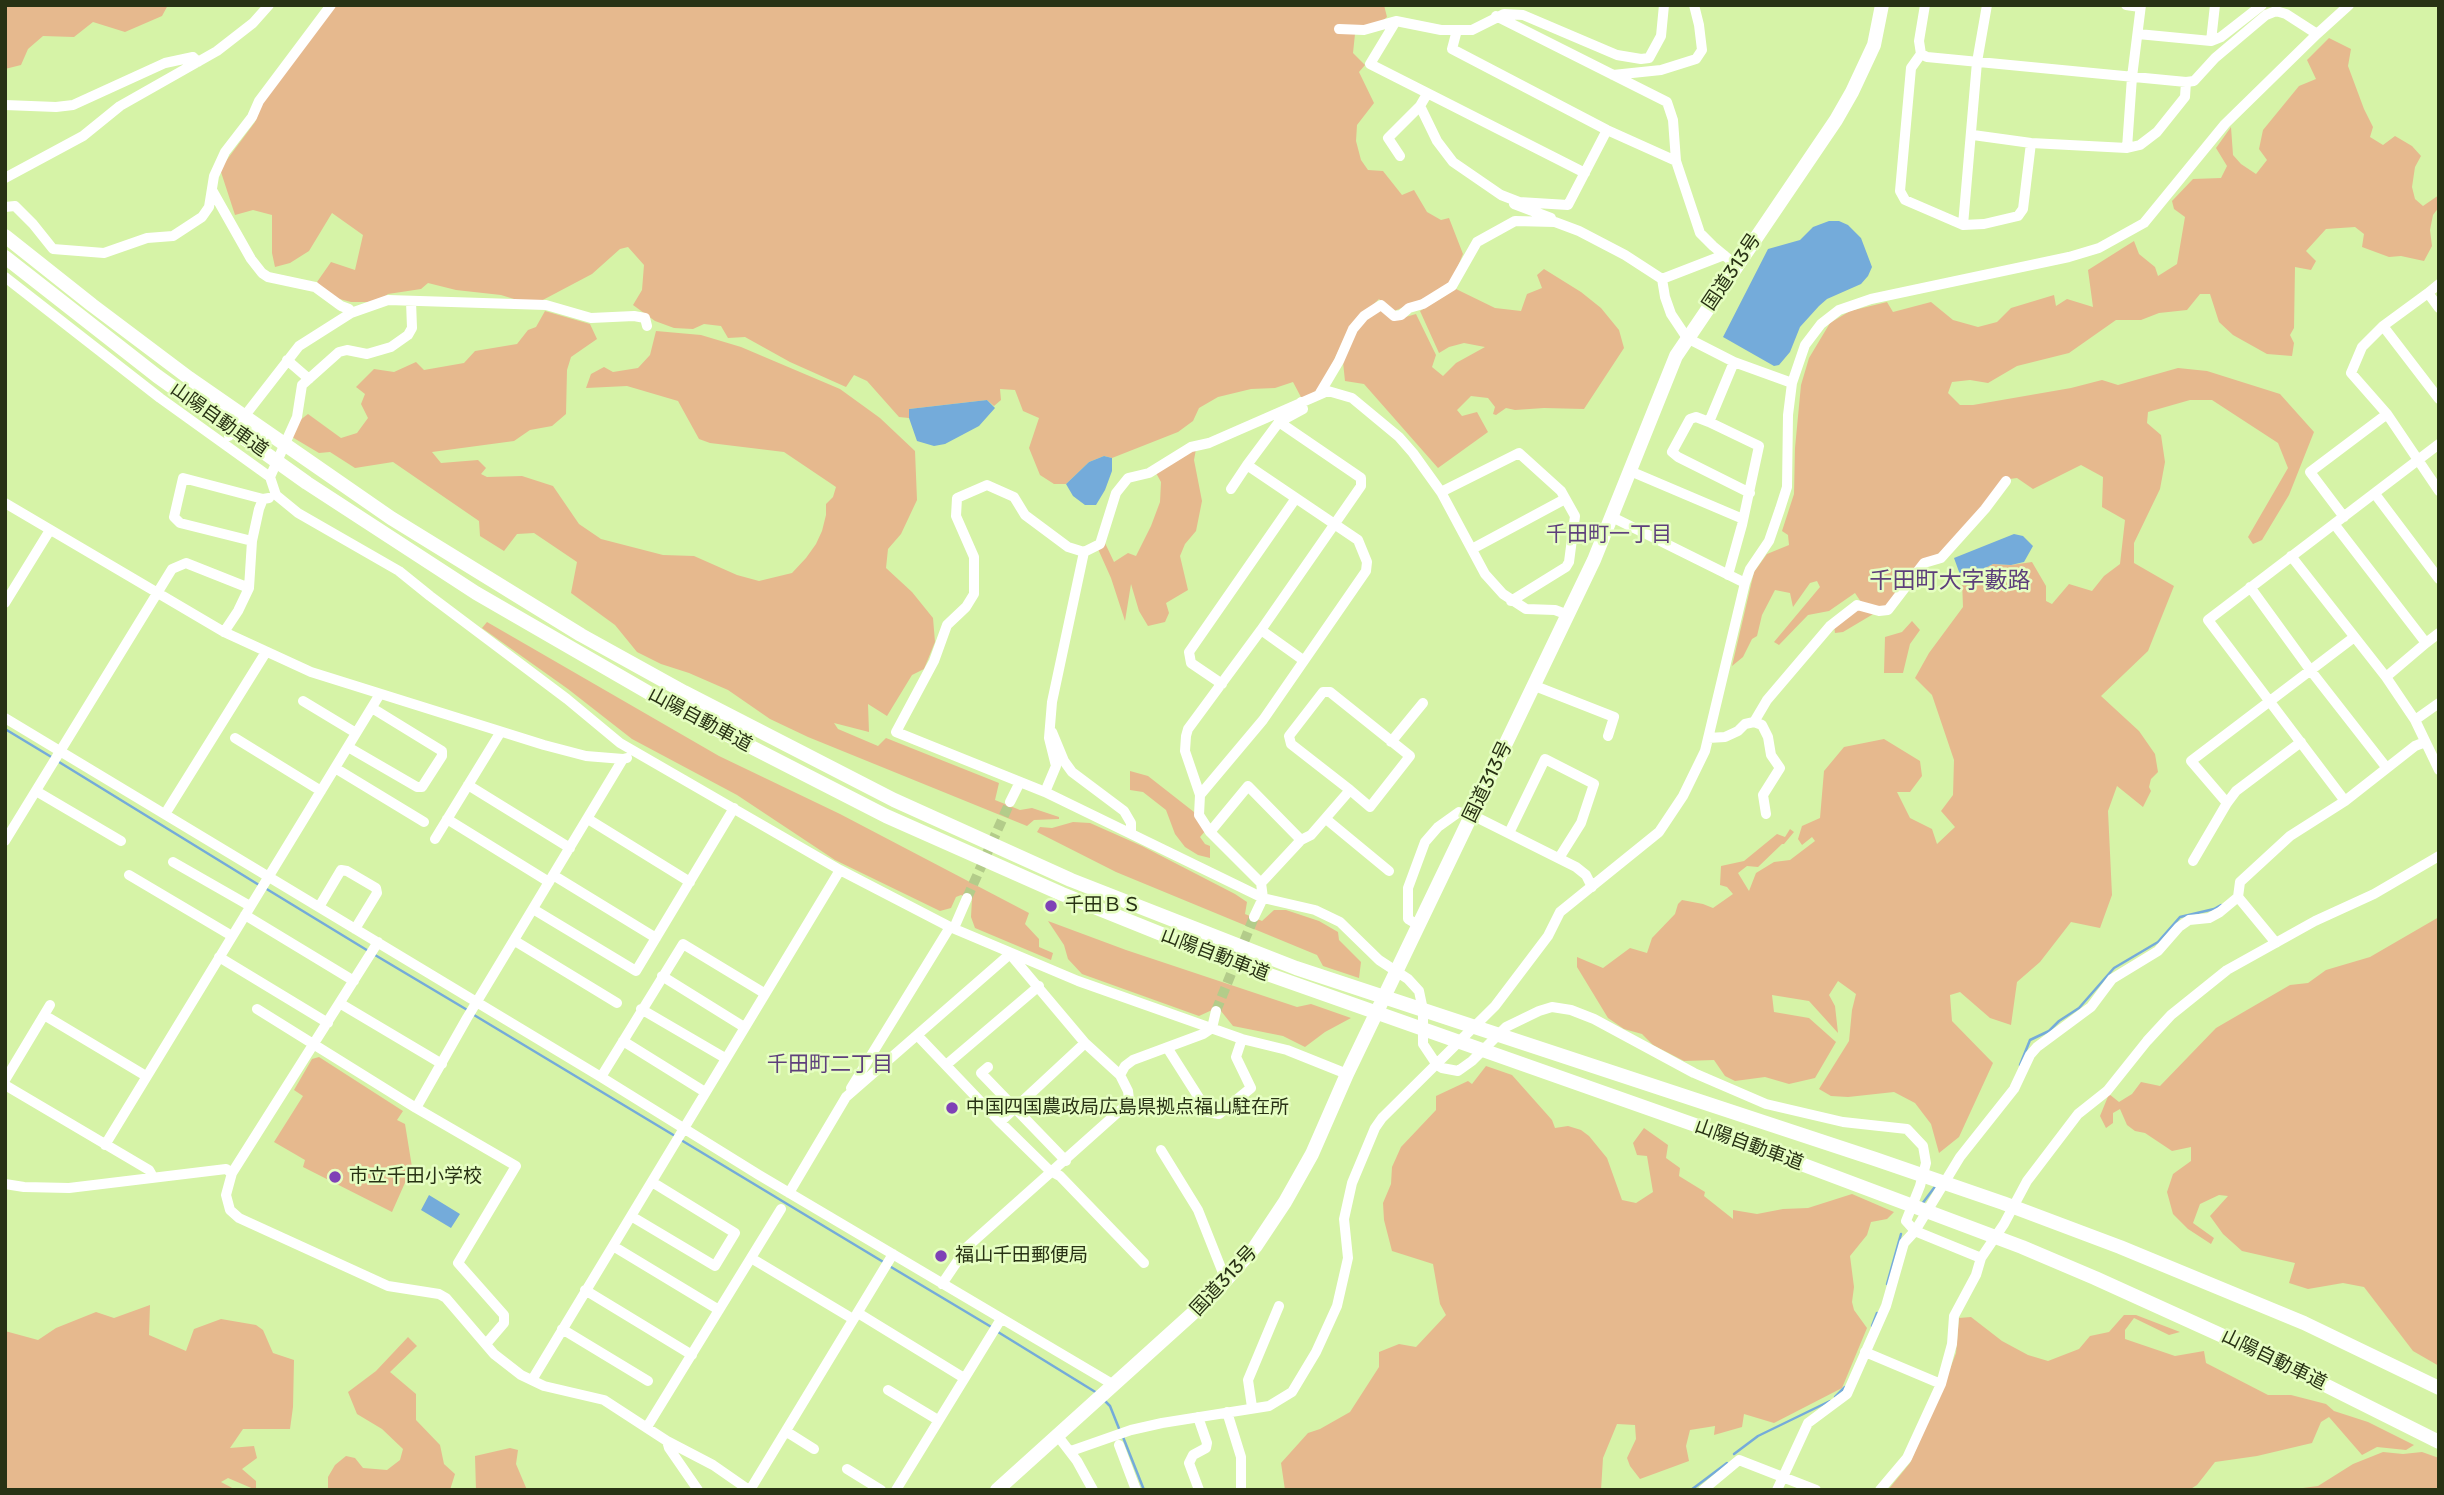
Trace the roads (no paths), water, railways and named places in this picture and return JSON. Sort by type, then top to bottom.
[{"type":"highway","name":"国道313号","points":[[997,1490],[1193,1315],[1228,1279],[1268,1230],[1297,1181],[1418,925],[1535,687],[1612,517],[1667,375],[1687,338],[1819,145],[1852,92],[1874,45],[1882,5]]},
{"type":"highway","name":"山陽自動車道","points":[[5,236],[189,378],[402,525],[557,621],[684,692],[894,800],[1071,880],[1247,949],[1875,1159],[2120,1247],[2293,1318],[2439,1388]]},
{"type":"highway","name":"山陽自動車道","points":[[5,257],[104,337],[307,483],[477,593],[675,708],[886,816],[1037,883],[1203,951],[1864,1186],[2095,1278],[2267,1356],[2439,1442]]},
{"type":"street","points":[[5,178],[83,136],[120,106],[238,36],[269,5]]},
{"type":"street","points":[[5,207],[15,206],[53,249],[104,253],[147,238],[173,236],[202,217],[209,207],[214,176],[225,152],[252,117],[258,100],[331,5]]},
{"type":"street","points":[[1339,29],[1364,30],[1396,21],[1441,30],[1472,30],[1496,16],[1522,15],[1616,55],[1641,59],[1648,58],[1661,36],[1664,5]]},
{"type":"street","points":[[1613,75],[1661,71],[1696,59],[1702,50],[1694,5]]},
{"type":"street","points":[[1925,5],[1919,41],[1921,54],[1911,68],[1900,191],[1905,200],[1963,225],[1984,224],[2018,216],[2023,209],[2031,143]]},
{"type":"street","points":[[1963,225],[1973,135],[1977,62],[1987,5]]},
{"type":"street","points":[[2126,5],[2141,6],[2127,148]]},
{"type":"street","points":[[2211,41],[2215,5]]},
{"type":"street","points":[[2138,34],[2211,41],[2221,37],[2262,5]]},
{"type":"street","points":[[1071,1451],[1118,1440],[1131,1430],[1269,1406],[1292,1392],[1316,1352],[1337,1306],[1348,1258],[1344,1219],[1352,1183],[1375,1128],[1495,1006],[1548,936],[1560,912],[1659,832],[1683,796],[1705,751],[1745,583],[1750,569],[1769,541],[1787,487],[1788,415],[1792,383],[1805,345],[1821,324],[1839,310],[1871,299],[2099,248],[2144,223],[2225,124],[2349,5]]},
{"type":"street","points":[[1921,54],[1927,57],[2186,82],[2193,81],[2215,58],[2266,15],[2276,11],[2317,34]]},
{"type":"street","points":[[1496,16],[1667,102],[1673,120],[1676,161],[1700,233],[1737,265]]},
{"type":"street","points":[[1396,21],[1370,64],[1585,173]]},
{"type":"street","points":[[1457,30],[1452,49],[1607,130],[1676,161]]},
{"type":"street","points":[[5,105],[73,105],[165,63],[193,57],[198,62]]},
{"type":"street","points":[[1973,135],[2031,143],[2127,148],[2140,145],[2157,132],[2185,97],[2186,82]]},
{"type":"street","points":[[1400,156],[1388,138],[1420,106],[1427,94]]},
{"type":"street","points":[[1420,106],[1437,141],[1453,162],[1501,195],[1519,202],[1568,205],[1607,130]]},
{"type":"street","points":[[212,190],[251,259],[262,273],[268,277],[315,287],[351,313]]},
{"type":"street","points":[[1511,199],[1522,209],[1549,217],[1555,222]]},
{"type":"street","points":[[1320,393],[1339,361],[1353,329],[1364,316],[1381,305],[1394,316],[1401,315],[1409,308],[1423,304],[1443,292],[1452,286],[1477,242],[1515,221],[1555,222],[1625,255],[1662,279],[1671,314],[1687,338],[1734,362],[1792,383]]},
{"type":"street","points":[[1662,279],[1684,268],[1724,255]]},
{"type":"street","points":[[5,277],[160,398],[270,477],[276,495],[298,513],[400,571],[620,743],[839,870],[952,928],[1077,981],[1242,1039],[1287,1050],[1347,1074]]},
{"type":"street","points":[[2439,285],[2383,326],[2362,347],[2351,373],[2387,414],[2418,459],[2420,467],[2439,491]]},
{"type":"street","points":[[2428,293],[2439,308]]},
{"type":"street","points":[[223,443],[299,346],[351,313],[388,300],[546,304],[591,318],[645,318],[647,326]]},
{"type":"street","points":[[270,477],[297,417],[302,385],[339,352],[347,350],[367,354],[391,347],[408,335],[412,328],[411,301]]},
{"type":"street","points":[[2383,326],[2439,399]]},
{"type":"street","points":[[287,360],[309,379]]},
{"type":"street","points":[[1709,422],[1734,362]]},
{"type":"street","points":[[1568,615],[1555,610],[1526,610],[1511,601],[1485,574],[1441,492],[1413,453],[1374,415],[1345,395],[1328,391],[1209,443],[1191,447],[1149,473],[1128,478],[1116,493],[1100,544],[1084,552],[1068,547],[1025,515],[1014,497],[987,485],[957,498],[956,516],[974,557],[974,594],[966,607],[947,625],[934,662],[896,732],[1045,792],[1263,898],[1315,910],[1340,922],[1379,960],[1408,979],[1419,991],[1423,1010],[1423,1044],[1442,1068],[1458,1070],[1472,1061],[1506,1027],[1552,1007],[1571,1010],[1594,1019],[1694,1073],[1766,1104],[1843,1122],[1907,1129],[1923,1146],[1926,1163],[1906,1222],[1914,1231],[1981,1258]]},
{"type":"street","points":[[1231,489],[1279,422],[1303,409],[1301,402]]},
{"type":"street","points":[[2344,516],[2310,472],[2387,414]]},
{"type":"street","points":[[1728,575],[1744,519],[1750,493],[1759,446],[1709,422],[1696,417],[1690,419],[1672,452],[1750,493]]},
{"type":"street","points":[[1254,917],[1263,898],[1261,883],[1210,832],[1199,815],[1200,795],[1185,751],[1186,736],[1188,729],[1361,486],[1361,478],[1279,422]]},
{"type":"street","points":[[2345,801],[2208,620],[2439,444]]},
{"type":"street","points":[[1441,492],[1519,453],[1561,491],[1574,516],[1569,562],[1566,567],[1511,601]]},
{"type":"street","points":[[1200,795],[1263,719],[1366,571],[1367,562],[1358,540],[1247,465]]},
{"type":"street","points":[[1630,471],[1744,519]]},
{"type":"street","points":[[251,541],[180,523],[174,517],[183,478],[263,499],[276,495]]},
{"type":"street","points":[[1754,722],[1766,701],[1830,625],[1857,605],[1879,611],[1888,610],[1924,564],[1941,558],[2006,481]]},
{"type":"street","points":[[2375,494],[2439,579]]},
{"type":"street","points":[[1222,684],[1191,663],[1189,652],[1296,498]]},
{"type":"street","points":[[224,632],[249,588],[251,541],[263,499]]},
{"type":"street","points":[[1472,549],[1565,499]]},
{"type":"street","points":[[5,503],[224,632],[311,672],[500,733],[586,756],[623,759],[644,756]]},
{"type":"street","points":[[1612,517],[1745,583]]},
{"type":"street","points":[[2335,525],[2426,643]]},
{"type":"street","points":[[5,603],[50,530]]},
{"type":"street","points":[[1045,792],[1056,766],[1050,750],[1052,702],[1084,552]]},
{"type":"street","points":[[2291,556],[2386,677],[2415,720],[2439,770]]},
{"type":"street","points":[[5,841],[172,569],[186,563],[249,588]]},
{"type":"street","points":[[2250,587],[2386,767]]},
{"type":"street","points":[[1261,630],[1303,660]]},
{"type":"street","points":[[2386,677],[2439,633]]},
{"type":"street","points":[[2227,803],[2191,761],[2271,703],[2353,638]]},
{"type":"street","points":[[165,814],[266,652]]},
{"type":"street","points":[[1535,687],[1614,717],[1608,736]]},
{"type":"street","points":[[1323,692],[1330,692],[1410,756],[1370,807],[1350,790],[1291,744],[1289,736],[1323,692]]},
{"type":"street","points":[[105,1145],[380,694]]},
{"type":"street","points":[[303,701],[356,733]]},
{"type":"street","points":[[1391,742],[1423,703]]},
{"type":"street","points":[[2415,720],[2439,703]]},
{"type":"street","points":[[348,747],[417,787],[422,787],[442,756],[442,751],[372,708]]},
{"type":"street","points":[[5,718],[57,756],[165,814],[265,883],[318,907],[355,929],[374,949],[473,1008],[601,1076],[680,1134],[789,1192],[889,1261],[942,1284],[997,1326],[1105,1393]]},
{"type":"street","points":[[1708,738],[1725,737],[1745,724],[1754,722],[1762,725],[1768,737],[1771,755],[1780,768],[1763,795],[1766,814]]},
{"type":"street","points":[[1050,727],[1064,761],[1072,772],[1124,811],[1131,823],[1131,832]]},
{"type":"street","points":[[435,839],[500,733]]},
{"type":"street","points":[[235,738],[320,791]]},
{"type":"street","points":[[2193,861],[2236,791],[2301,742]]},
{"type":"street","points":[[1777,1490],[1808,1423],[1847,1394],[1886,1307],[1904,1243],[1959,1157],[2014,1089],[2036,1047],[2091,1007],[2112,979],[2158,951],[2179,927],[2189,920],[2209,918],[2220,912],[2238,897],[2240,882],[2290,836],[2345,801],[2386,767],[2425,742]]},
{"type":"street","points":[[416,1108],[623,759]]},
{"type":"street","points":[[1509,833],[1545,759],[1594,783],[1581,823],[1559,858]]},
{"type":"street","points":[[335,768],[424,822]]},
{"type":"street","points":[[1010,802],[1020,782]]},
{"type":"street","points":[[468,785],[570,848]]},
{"type":"street","points":[[1210,832],[1248,786],[1301,840]]},
{"type":"street","points":[[1261,883],[1301,840],[1311,835],[1350,790]]},
{"type":"street","points":[[36,791],[121,841]]},
{"type":"street","points":[[533,909],[636,971],[734,808]]},
{"type":"street","points":[[1418,925],[1408,919],[1408,888],[1426,842],[1438,827],[1459,812],[1472,815],[1559,858],[1586,875],[1592,887]]},
{"type":"street","points":[[447,819],[656,938]]},
{"type":"street","points":[[588,819],[690,881]]},
{"type":"street","points":[[1326,819],[1389,871]]},
{"type":"street","points":[[1880,1490],[1907,1458],[1941,1384],[1952,1343],[1954,1316],[1976,1275],[1981,1258],[2004,1224],[2027,1181],[2078,1114],[2107,1091],[2171,1015],[2227,970],[2315,921],[2374,894],[2439,856]]},
{"type":"street","points":[[173,862],[354,981]]},
{"type":"street","points":[[318,907],[341,870],[357,876],[376,888],[377,893],[355,929]]},
{"type":"street","points":[[532,1380],[839,870]]},
{"type":"street","points":[[129,875],[232,936]]},
{"type":"street","points":[[2238,897],[2276,943]]},
{"type":"street","points":[[789,1192],[952,928],[967,898]]},
{"type":"street","points":[[514,941],[617,1003]]},
{"type":"street","points":[[601,1076],[662,976],[685,944],[764,993]]},
{"type":"street","points":[[374,949],[232,1173],[226,1195],[230,1210],[239,1217],[388,1286],[439,1294],[446,1298],[494,1354],[522,1376],[544,1386],[604,1400],[750,1490],[889,1261]]},
{"type":"street","points":[[942,1284],[962,1252],[1054,1172],[1125,1106],[1129,1099],[1120,1075],[1085,1043],[1010,954]]},
{"type":"street","points":[[846,1097],[1010,954]]},
{"type":"street","points":[[219,957],[328,1023]]},
{"type":"street","points":[[662,976],[744,1027]]},
{"type":"street","points":[[946,1065],[1039,986]]},
{"type":"street","points":[[341,1004],[442,1064]]},
{"type":"street","points":[[257,1009],[416,1108],[516,1166],[458,1263],[504,1315],[504,1323],[486,1344]]},
{"type":"street","points":[[642,1009],[725,1058]]},
{"type":"street","points":[[146,1076],[47,1010],[5,1082],[149,1171],[153,1177]]},
{"type":"street","points":[[1120,1075],[1125,1066],[1133,1060],[1168,1049],[1212,1028],[1216,1011]]},
{"type":"street","points":[[916,1035],[1000,1122],[1060,1176],[1144,1263]]},
{"type":"street","points":[[1168,1049],[1208,1112],[1219,1114],[1251,1088],[1236,1057],[1242,1039]]},
{"type":"street","points":[[623,1041],[705,1092]]},
{"type":"street","points":[[1000,1122],[1085,1043]]},
{"type":"street","points":[[989,1067],[981,1073],[1066,1161]]},
{"type":"street","points":[[1161,1150],[1198,1210],[1223,1273],[1228,1279]]},
{"type":"street","points":[[5,1184],[69,1188],[226,1169],[232,1173]]},
{"type":"street","points":[[631,1216],[715,1266],[735,1233],[652,1182]]},
{"type":"street","points":[[647,1427],[781,1209]]},
{"type":"street","points":[[613,1246],[719,1310]]},
{"type":"street","points":[[751,1258],[964,1378]]},
{"type":"street","points":[[586,1290],[692,1355]]},
{"type":"street","points":[[1252,1408],[1248,1380],[1279,1307]]},
{"type":"street","points":[[896,1490],[997,1326]]},
{"type":"street","points":[[562,1329],[648,1381]]},
{"type":"street","points":[[1865,1352],[1941,1384]]},
{"type":"street","points":[[888,1390],[938,1420]]},
{"type":"street","points":[[1227,1412],[1241,1457],[1241,1490]]},
{"type":"street","points":[[1198,1417],[1207,1444],[1206,1448],[1193,1455],[1189,1463],[1199,1490]]},
{"type":"street","points":[[787,1432],[814,1449]]},
{"type":"street","points":[[1057,1435],[1071,1451],[1093,1490]]},
{"type":"street","points":[[1118,1440],[1136,1490]]},
{"type":"street","points":[[667,1441],[698,1490]]},
{"type":"street","points":[[1708,1488],[1739,1460],[1816,1490]]},
{"type":"street","points":[[847,1469],[881,1490]]},
{"type":"water","points":[[1829,221],[1848,225],[1861,238],[1872,267],[1861,284],[1827,299],[1819,306],[1800,327],[1790,352],[1779,365],[1774,366],[1723,337],[1768,249],[1800,240],[1813,227]]},
{"type":"water","points":[[987,400],[995,408],[979,426],[945,444],[934,446],[917,441],[909,418],[909,409]]},
{"type":"water","points":[[1104,456],[1112,458],[1112,471],[1105,490],[1096,505],[1085,505],[1073,496],[1066,484],[1089,462]]},
{"type":"water","points":[[2014,534],[2023,536],[2033,546],[2024,562],[2011,565],[1993,564],[1962,580],[1954,558]]},
{"type":"water","points":[[429,1195],[460,1214],[451,1228],[421,1210]]},
{"type":"waterway","points":[[5,729],[53,758]]},
{"type":"waterway","points":[[59,762],[259,885]]},
{"type":"waterway","points":[[265,888],[370,952]]},
{"type":"waterway","points":[[2020,1065],[2030,1040],[2049,1031],[2079,1008],[2114,968],[2158,942],[2180,917],[2221,905]]},
{"type":"waterway","points":[[375,955],[469,1011]]},
{"type":"waterway","points":[[474,1015],[675,1136]]},
{"type":"waterway","points":[[681,1140],[885,1263]]},
{"type":"waterway","points":[[1922,1204],[1937,1184]]},
{"type":"waterway","points":[[1887,1284],[1901,1234]]},
{"type":"waterway","points":[[891,1267],[993,1328]]},
{"type":"waterway","points":[[1872,1326],[1877,1313]]},
{"type":"waterway","points":[[998,1332],[1097,1393]]},
{"type":"waterway","points":[[1835,1397],[1845,1387]]},
{"type":"waterway","points":[[1104,1400],[1110,1406],[1120,1431]]},
{"type":"waterway","points":[[1734,1454],[1758,1436],[1830,1401]]},
{"type":"waterway","points":[[1123,1437],[1144,1490]]},
{"type":"waterway","points":[[1691,1490],[1727,1463]]},
{"type":"tunnel","points":[[967,898],[1010,802]]},
{"type":"tunnel","points":[[1216,1011],[1254,917]]},
{"type":"place","name":"千田ＢＳ","points":[[1051,906]]},
{"type":"place","name":"中国四国農政局広島県拠点福山駐在所","points":[[952,1108]]},
{"type":"place","name":"市立千田小学校","points":[[335,1177]]},
{"type":"place","name":"福山千田郵便局","points":[[941,1256]]},
{"type":"district","name":"千田町一丁目","points":[[1609,535]]},
{"type":"district","name":"千田町大字藪路","points":[[1950,581]]},
{"type":"district","name":"千田町二丁目","points":[[830,1065]]}]
